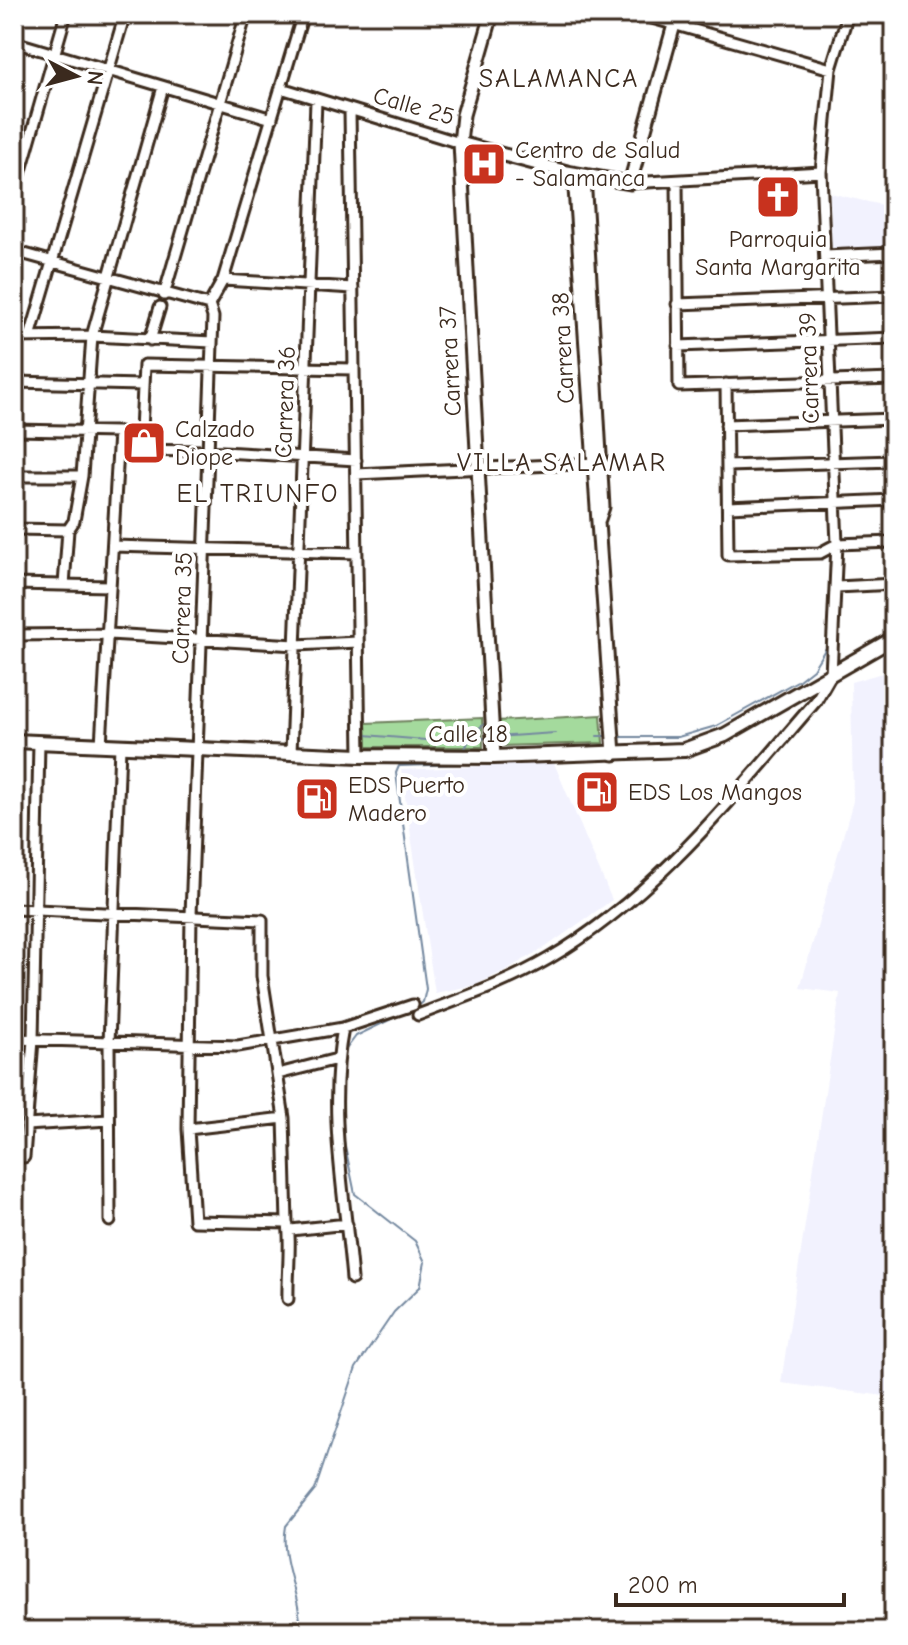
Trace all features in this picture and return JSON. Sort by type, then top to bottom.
[{"type":"main road","name":"Calle 18","points":[[14,741],[360,756],[494,757],[684,750],[703,744],[894,638]]},
{"type":"street","points":[[14,195],[66,14]]},
{"type":"street","points":[[30,337],[125,14]]},
{"type":"street","points":[[164,295],[246,14]]},
{"type":"street","points":[[14,251],[209,305],[223,280],[303,14]]},
{"type":"street","name":"Carrera 37","points":[[492,14],[461,125],[460,143],[494,757]]},
{"type":"street","points":[[638,14],[676,19],[831,69]]},
{"type":"street","name":"Carrera 39","points":[[831,675],[837,544],[821,172],[831,69],[848,14]]},
{"type":"street","points":[[630,183],[676,19]]},
{"type":"street","points":[[14,42],[272,119]]},
{"type":"street","points":[[64,585],[68,530],[74,521],[82,476],[92,336],[163,87]]},
{"type":"street","name":"Calle 25","points":[[281,88],[460,143],[579,174],[630,183],[821,172]]},
{"type":"street","name":"Carrera 36","points":[[291,753],[316,101]]},
{"type":"street","points":[[350,111],[360,756]]},
{"type":"street","name":"Carrera 38","points":[[579,174],[596,463],[595,508],[599,519],[614,754]]},
{"type":"street","points":[[677,181],[679,386],[894,379]]},
{"type":"street","points":[[825,256],[894,253]]},
{"type":"street","points":[[223,280],[353,288]]},
{"type":"street","points":[[677,304],[894,296]]},
{"type":"street","name":"Carrera 35","points":[[209,305],[213,317],[212,366],[191,915],[188,1129],[194,1221],[289,1226]]},
{"type":"street","points":[[150,340],[160,307]]},
{"type":"street","points":[[14,337],[92,336],[212,342]]},
{"type":"street","points":[[678,346],[894,338]]},
{"type":"street","points":[[141,431],[144,365],[354,369]]},
{"type":"street","points":[[14,382],[142,385]]},
{"type":"street","points":[[726,384],[728,555],[820,553],[837,544],[894,542]]},
{"type":"street","points":[[726,425],[894,419]]},
{"type":"street","points":[[14,430],[119,432],[101,745]]},
{"type":"street","points":[[119,450],[207,451],[356,460]]},
{"type":"street","points":[[727,466],[894,461]]},
{"type":"street","points":[[356,474],[596,463]]},
{"type":"street","points":[[14,476],[82,476]]},
{"type":"street","points":[[728,507],[894,500]]},
{"type":"street","points":[[14,529],[68,530]]},
{"type":"street","points":[[113,546],[357,553]]},
{"type":"street","points":[[14,584],[110,586]]},
{"type":"street","points":[[837,587],[894,584]]},
{"type":"street","points":[[14,635],[109,634],[296,645],[358,642]]},
{"type":"street","points":[[418,1015],[525,971],[618,911],[689,848],[816,701],[831,675]]},
{"type":"street","points":[[24,1157],[33,1040],[39,742]]},
{"type":"street","points":[[110,1221],[109,1043],[120,746]]},
{"type":"street","points":[[14,909],[262,920],[262,976],[284,1118],[289,1226],[286,1267],[288,1299]]},
{"type":"street","points":[[14,1039],[238,1046],[343,1028],[413,1005]]},
{"type":"street","points":[[343,1028],[337,1059],[337,1130],[352,1279]]},
{"type":"street","points":[[278,1074],[337,1059]]},
{"type":"street","points":[[188,1129],[284,1118]]},
{"type":"street","points":[[26,1125],[109,1120]]},
{"type":"street","points":[[289,1226],[347,1224]]},
{"type":"shaded area","name":"Centro de Salud - Salamanca","points":[[469,157],[498,161],[499,167],[495,167],[495,173],[470,175]]},
{"type":"shaded area","points":[[830,193],[894,208],[894,248],[832,251]]},
{"type":"shaded area","points":[[894,650],[893,1397],[781,1383],[840,993],[800,988],[853,801],[851,682],[882,673],[882,656]]},
{"type":"shaded area","points":[[554,763],[612,900],[546,947],[504,971],[475,985],[435,993],[401,770]]},
{"type":"green space","points":[[601,715],[603,743],[499,746],[497,721]]},
{"type":"green space","points":[[482,718],[483,747],[367,747],[366,723]]},
{"type":"waterway","points":[[619,737],[678,737],[716,726],[799,680],[813,669],[829,643]]},
{"type":"waterway","points":[[464,750],[474,732],[488,721]]},
{"type":"waterway","points":[[496,737],[555,733]]},
{"type":"waterway","points":[[365,735],[438,741],[490,738]]},
{"type":"waterway","points":[[597,736],[609,736]]},
{"type":"waterway","points":[[417,1007],[423,1002],[426,989],[396,773],[399,766],[465,764]]},
{"type":"waterway","points":[[344,1052],[356,1036],[408,1011]]},
{"type":"waterway","points":[[300,1631],[298,1605],[286,1553],[286,1526],[315,1490],[356,1368],[394,1312],[420,1287],[425,1262],[415,1241],[355,1194],[344,1141],[341,1086]]},
{"type":"place","name":"Centro de Salud - Salamanca","points":[[484,164]]},
{"type":"place","name":"Parroquia Santa Margarita","points":[[778,197]]},
{"type":"place","name":"Calzado Diope","points":[[144,443]]},
{"type":"place","name":"EDS Los Mangos","points":[[597,792]]},
{"type":"place","name":"EDS Puerto Madero","points":[[317,799]]},
{"type":"district","name":"SALAMANCA","points":[[559,79]]},
{"type":"district","name":"VILLA SALAMAR","points":[[562,463]]},
{"type":"district","name":"EL TRIUNFO","points":[[258,494]]}]
